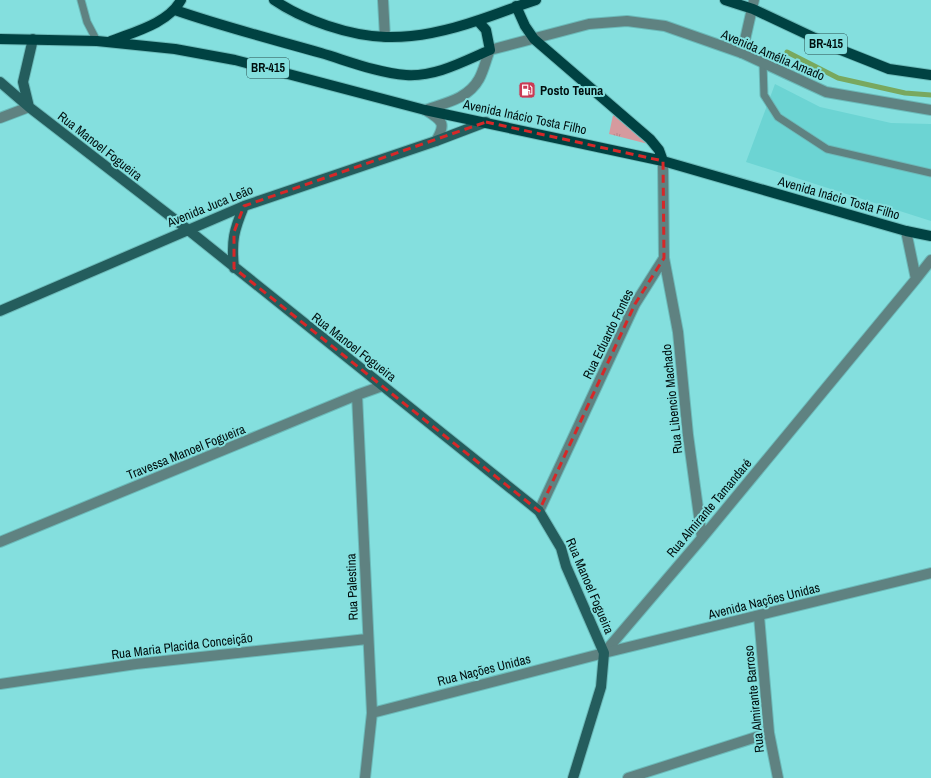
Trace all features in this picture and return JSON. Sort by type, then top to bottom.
[{"type":"main road","points":[[109,42],[146,27],[176,10],[181,0]]},
{"type":"main road","points":[[274,0],[300,15],[336,29],[385,37],[417,35],[478,21],[536,0]]},
{"type":"main road","name":"BR-415","points":[[725,0],[753,5],[836,48],[889,69],[931,75]]},
{"type":"main road","points":[[516,6],[524,26],[534,39],[650,139],[659,150],[663,161]]},
{"type":"main road","points":[[176,10],[222,26],[377,69],[407,75],[429,73],[450,68],[490,50],[486,30],[478,21]]},
{"type":"main road","name":"BR-415","points":[[0,39],[109,42]]},
{"type":"main road","points":[[28,107],[23,82],[33,39]]},
{"type":"main road","name":"Avenida Inácio Tosta Filho","points":[[109,42],[175,49],[235,60],[425,110],[663,161],[906,231],[931,236]]},
{"type":"main road","name":"Rua Manoel Fogueira","points":[[0,82],[28,107],[187,229],[539,511],[561,548],[566,566],[604,653]]},
{"type":"main road","name":"Avenida Juca Leão","points":[[0,311],[187,229],[244,206],[436,141],[486,122]]},
{"type":"main road","points":[[234,268],[232,250],[234,232],[244,206]]},
{"type":"main road","points":[[573,778],[601,688],[604,653]]},
{"type":"street","points":[[384,0],[385,37]]},
{"type":"street","points":[[742,53],[753,5]]},
{"type":"street","name":"Avenida Amélia Amado","points":[[490,50],[589,24],[627,21],[664,26],[742,53],[826,92],[931,110]]},
{"type":"street","points":[[425,110],[458,99],[469,92],[479,80],[490,50]]},
{"type":"street","points":[[0,118],[28,107]]},
{"type":"street","points":[[425,110],[437,118],[443,126],[436,141]]},
{"type":"street","points":[[663,161],[664,258]]},
{"type":"street","points":[[906,231],[916,279]]},
{"type":"street","name":"Rua Eduardo Fontes","points":[[539,511],[635,304],[664,258]]},
{"type":"street","name":"Rua Libencio Machado","points":[[664,258],[678,332],[688,435],[702,538]]},
{"type":"street","name":"Rua Almirante Tamandaré","points":[[604,653],[702,538],[931,260]]},
{"type":"street","name":"Travessa Manoel Fogueira","points":[[0,542],[382,386]]},
{"type":"street","name":"Rua Palestina","points":[[357,395],[367,639],[372,713],[365,778]]},
{"type":"street","name":"Avenida Nações Unidas","points":[[604,653],[931,573]]},
{"type":"street","name":"Rua Almirante Barroso","points":[[759,616],[769,733],[778,778]]},
{"type":"street","name":"Rua Maria Placida Conceição","points":[[0,684],[136,664],[367,639]]},
{"type":"street","name":"Rua Nações Unidas","points":[[372,713],[604,653]]},
{"type":"street","points":[[628,778],[769,733]]},
{"type":"lane","points":[[80,0],[87,22],[97,41]]},
{"type":"lane","points":[[763,63],[764,95],[778,117],[827,149],[931,173]]},
{"type":"highlighted area","points":[[486,122],[663,161],[664,258],[635,304],[539,511],[234,268],[234,232],[244,206]]},
{"type":"shaded area","points":[[775,84],[820,107],[891,123],[931,124],[931,221],[746,162]]},
{"type":"green space","points":[[613,115],[638,131],[652,145],[609,134]]},
{"type":"waterway","points":[[787,52],[838,78],[905,93],[931,95]]},
{"type":"place","name":"Posto Teuna","points":[[527,90]]}]
